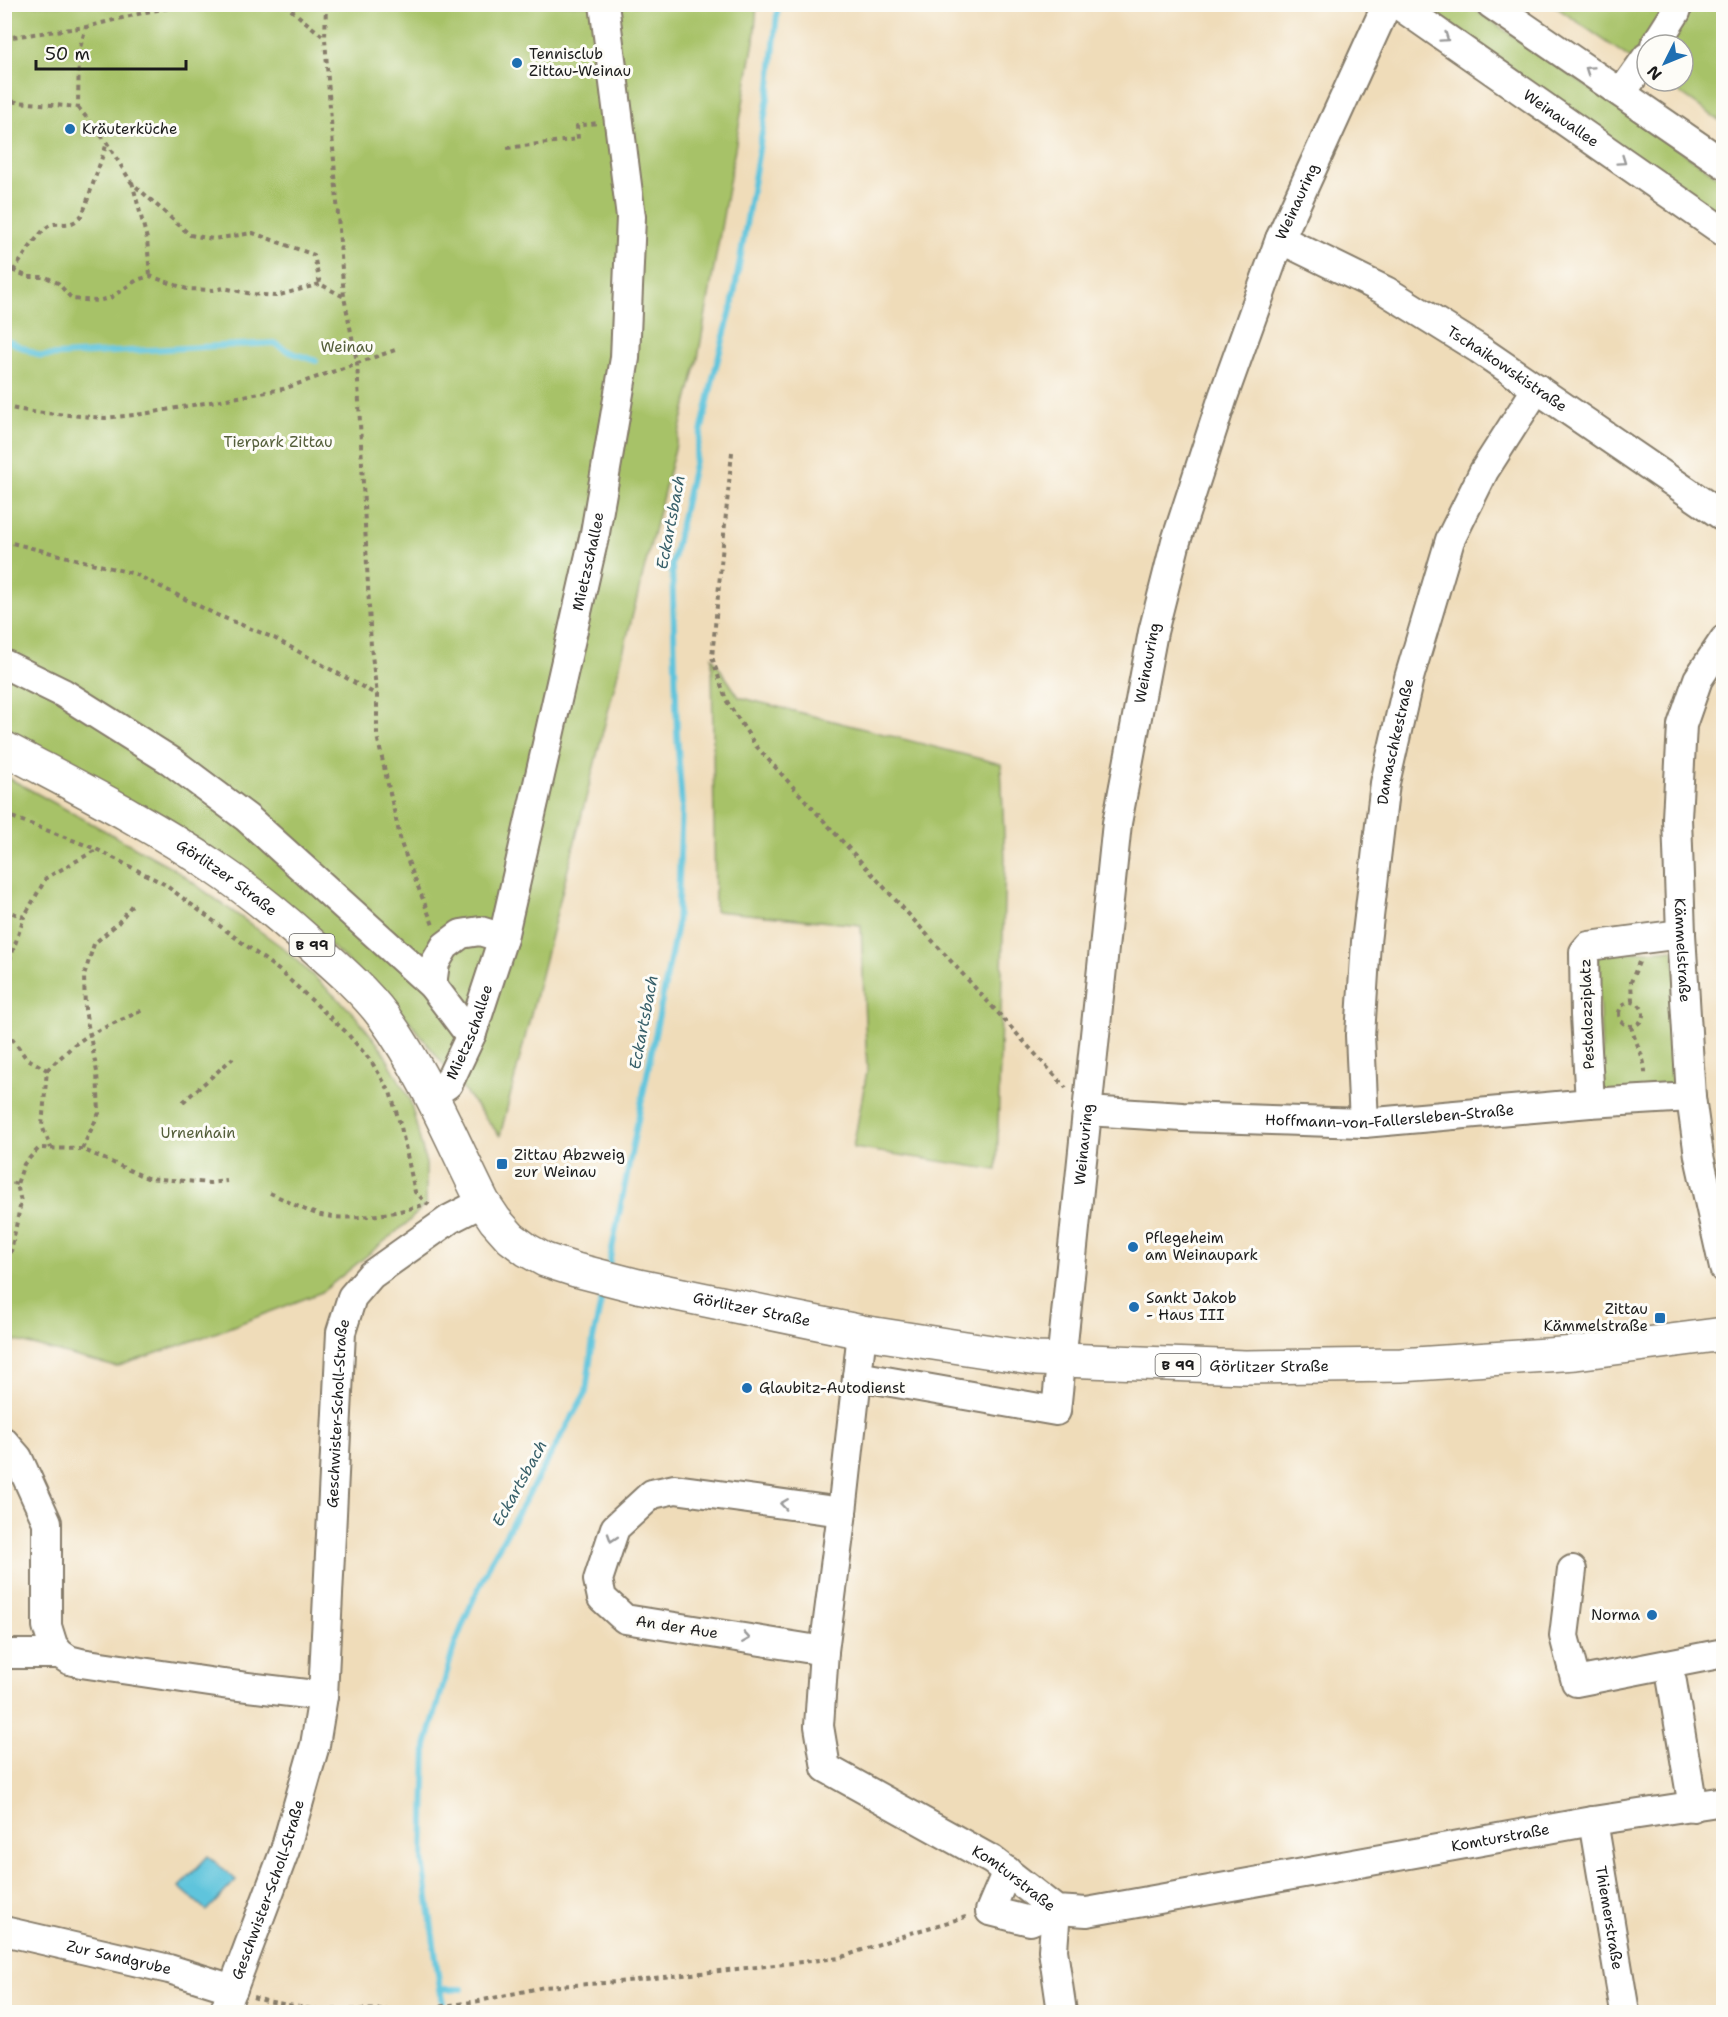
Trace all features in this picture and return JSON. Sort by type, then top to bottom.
[{"type":"main road","name":"Görlitzer Straße","points":[[4,748],[157,831],[214,867],[272,910],[326,957],[368,997],[410,1058],[483,1202],[503,1229],[527,1250],[545,1260],[638,1286],[862,1332],[1062,1361],[1245,1367],[1401,1365],[1576,1353],[1724,1334]]},
{"type":"street","name":"Mietzschallee","points":[[430,1096],[448,1084],[472,1033],[503,938],[595,533],[625,358],[631,217],[604,4]]},
{"type":"street","name":"Weinauring","points":[[857,1376],[1056,1411],[1117,823],[1154,632],[1176,541],[1201,463],[1280,240],[1387,4]]},
{"type":"street","name":"Weinauallee","points":[[1397,4],[1724,232]]},
{"type":"street","points":[[1491,4],[1724,164]]},
{"type":"street","points":[[1663,33],[1676,12],[1678,4]]},
{"type":"street","points":[[1622,92],[1635,74]]},
{"type":"street","name":"Tschaikowskistraße","points":[[1280,240],[1386,291],[1479,349],[1724,517]]},
{"type":"street","name":"Damaschkestraße","points":[[1364,1123],[1360,1035],[1366,942],[1384,783],[1408,678],[1450,540],[1484,471],[1537,388]]},
{"type":"street","name":"Kämmelstraße","points":[[1724,640],[1698,679],[1682,725],[1677,818],[1681,934],[1691,1097],[1711,1153],[1724,1268]]},
{"type":"street","points":[[4,664],[63,693],[171,761],[247,818],[432,985],[466,1030],[472,1033]]},
{"type":"street","points":[[432,985],[435,963],[445,946],[461,934],[480,931],[503,938]]},
{"type":"street","name":"Pestalozziplatz","points":[[1590,1103],[1584,952],[1589,946],[1681,934]]},
{"type":"street","name":"Hoffmann-von-Fallersleben-Straße","points":[[1087,1111],[1364,1123],[1590,1103],[1691,1097]]},
{"type":"street","name":"Geschwister-Scholl-Straße","points":[[228,2001],[285,1850],[315,1745],[323,1696],[341,1332],[352,1297],[371,1275],[450,1219],[483,1202]]},
{"type":"street","name":"Komturstraße","points":[[862,1332],[824,1651],[819,1726],[826,1768],[992,1860],[1056,1910],[1087,1912],[1593,1821],[1724,1801]]},
{"type":"street","points":[[4,1442],[18,1458],[46,1522],[47,1626],[53,1645],[60,1654],[69,1660],[81,1663],[323,1696]]},
{"type":"street","name":"An der Aue","points":[[824,1651],[625,1619],[602,1598],[598,1580],[615,1528],[652,1494],[675,1489],[842,1512]]},
{"type":"street","points":[[1572,1570],[1564,1636],[1576,1682],[1724,1653]]},
{"type":"street","points":[[1648,1656],[1724,1642]]},
{"type":"street","points":[[4,1654],[60,1654]]},
{"type":"street","points":[[1672,1682],[1693,1807]]},
{"type":"street","name":"Thiemerstraße","points":[[1593,1821],[1625,2013]]},
{"type":"street","points":[[1007,1871],[990,1911],[1030,1921],[1056,1910],[1053,1950],[1062,2013]]},
{"type":"street","name":"Zur Sandgrube","points":[[4,1931],[169,1969],[228,2001]]},
{"type":"path","points":[[4,38],[86,27],[146,12],[192,4]]},
{"type":"path","points":[[284,4],[325,39]]},
{"type":"path","points":[[326,4],[325,39],[344,297],[357,362],[371,647],[377,695],[377,736],[402,846],[433,924],[445,946]]},
{"type":"path","points":[[86,27],[79,51],[78,107],[107,143],[131,182],[147,238],[150,276]]},
{"type":"path","points":[[4,101],[78,107]]},
{"type":"path","points":[[507,148],[578,139],[577,126],[602,122]]},
{"type":"path","points":[[13,271],[47,227],[56,224],[72,225],[78,220],[83,213],[107,143]]},
{"type":"path","points":[[131,182],[190,236],[213,239],[253,233],[314,255],[320,284]]},
{"type":"path","points":[[4,267],[29,276],[46,277],[58,283],[72,299],[97,301],[110,298],[137,280],[150,276],[187,289],[224,288],[276,296],[320,284],[344,297]]},
{"type":"path","points":[[4,407],[33,412],[105,418],[143,414],[283,389],[395,350]]},
{"type":"path","points":[[732,453],[712,657],[726,700],[756,746],[1087,1111]]},
{"type":"path","points":[[4,541],[135,574],[217,615],[274,638],[377,695]]},
{"type":"path","points":[[4,814],[96,849],[164,884],[280,971],[345,1031],[372,1061],[390,1092],[401,1127],[415,1192],[426,1204],[390,1213],[338,1218],[319,1215],[270,1193]]},
{"type":"path","points":[[4,978],[24,916],[46,878],[96,849]]},
{"type":"path","points":[[82,1149],[99,1113],[97,1072],[85,1010],[84,976],[94,944],[118,923],[132,905]]},
{"type":"path","points":[[4,910],[24,916]]},
{"type":"path","points":[[1632,1001],[1631,982],[1639,965],[1641,939]]},
{"type":"path","points":[[1631,1026],[1639,1023],[1643,1016],[1640,1004],[1632,1001],[1622,1006],[1619,1013],[1621,1020],[1631,1026],[1634,1040],[1646,1062],[1644,1100]]},
{"type":"path","points":[[51,1148],[42,1126],[47,1070],[74,1045],[90,1034],[143,1010]]},
{"type":"path","points":[[4,1034],[12,1038],[26,1058],[47,1070]]},
{"type":"path","points":[[183,1102],[233,1058]]},
{"type":"path","points":[[4,1273],[21,1202],[17,1184],[24,1164],[39,1148],[82,1149],[147,1178],[210,1183],[227,1181]]},
{"type":"path","points":[[4,1180],[17,1184]]},
{"type":"path","points":[[228,2001],[266,2001],[317,2010],[422,2009],[479,2001],[544,1987],[618,1982],[839,1958],[911,1933],[990,1911]]},
{"type":"green space","name":"Tierpark Zittau","points":[[4,5],[757,5],[754,41],[698,358],[500,1136],[406,1017],[326,941],[217,854],[5,727]]},
{"type":"green space","points":[[1409,5],[1468,5],[1723,180],[1723,224]]},
{"type":"green space","points":[[1553,5],[1723,5],[1723,123],[1680,93],[1695,93],[1695,33],[1635,33],[1635,62]]},
{"type":"green space","points":[[712,657],[739,697],[1001,764],[1005,859],[997,1170],[853,1148],[867,1071],[861,925],[715,911]]},
{"type":"green space","name":"Urnenhain","points":[[5,776],[171,867],[282,947],[353,1013],[381,1048],[410,1100],[426,1164],[426,1204],[407,1223],[322,1292],[215,1333],[116,1367],[5,1338]]},
{"type":"green space","points":[[1674,949],[1686,1090],[1604,1098],[1597,955]]},
{"type":"water","points":[[208,1856],[236,1880],[207,1911],[179,1887]]},
{"type":"waterway","name":"Eckartsbach","points":[[608,1269],[677,925],[682,806],[677,734],[672,564],[714,374],[732,306],[770,86],[778,4]]},
{"type":"waterway","points":[[4,339],[41,356],[275,343],[289,352],[316,361]]},
{"type":"waterway","name":"Eckartsbach","points":[[445,2012],[423,1860],[426,1746],[454,1647],[469,1609],[492,1559],[586,1392],[593,1339],[604,1288]]},
{"type":"waterway","points":[[440,1989],[462,1989]]},
{"type":"place","name":"Tennisclub Zittau-Weinau","points":[[517,63]]},
{"type":"place","name":"Kräuterküche","points":[[70,129]]},
{"type":"place","name":"Zittau Abzweig zur Weinau","points":[[502,1164]]},
{"type":"place","name":"Pflegeheim am Weinaupark","points":[[1133,1247]]},
{"type":"place","name":"Sankt Jakob - Haus III","points":[[1134,1307]]},
{"type":"place","name":"Zittau Kämmelstraße","points":[[1660,1318]]},
{"type":"place","name":"Glaubitz-Autodienst","points":[[747,1388]]},
{"type":"place","name":"Norma","points":[[1652,1615]]},
{"type":"park label","name":"Weinau","points":[[347,347]]}]
